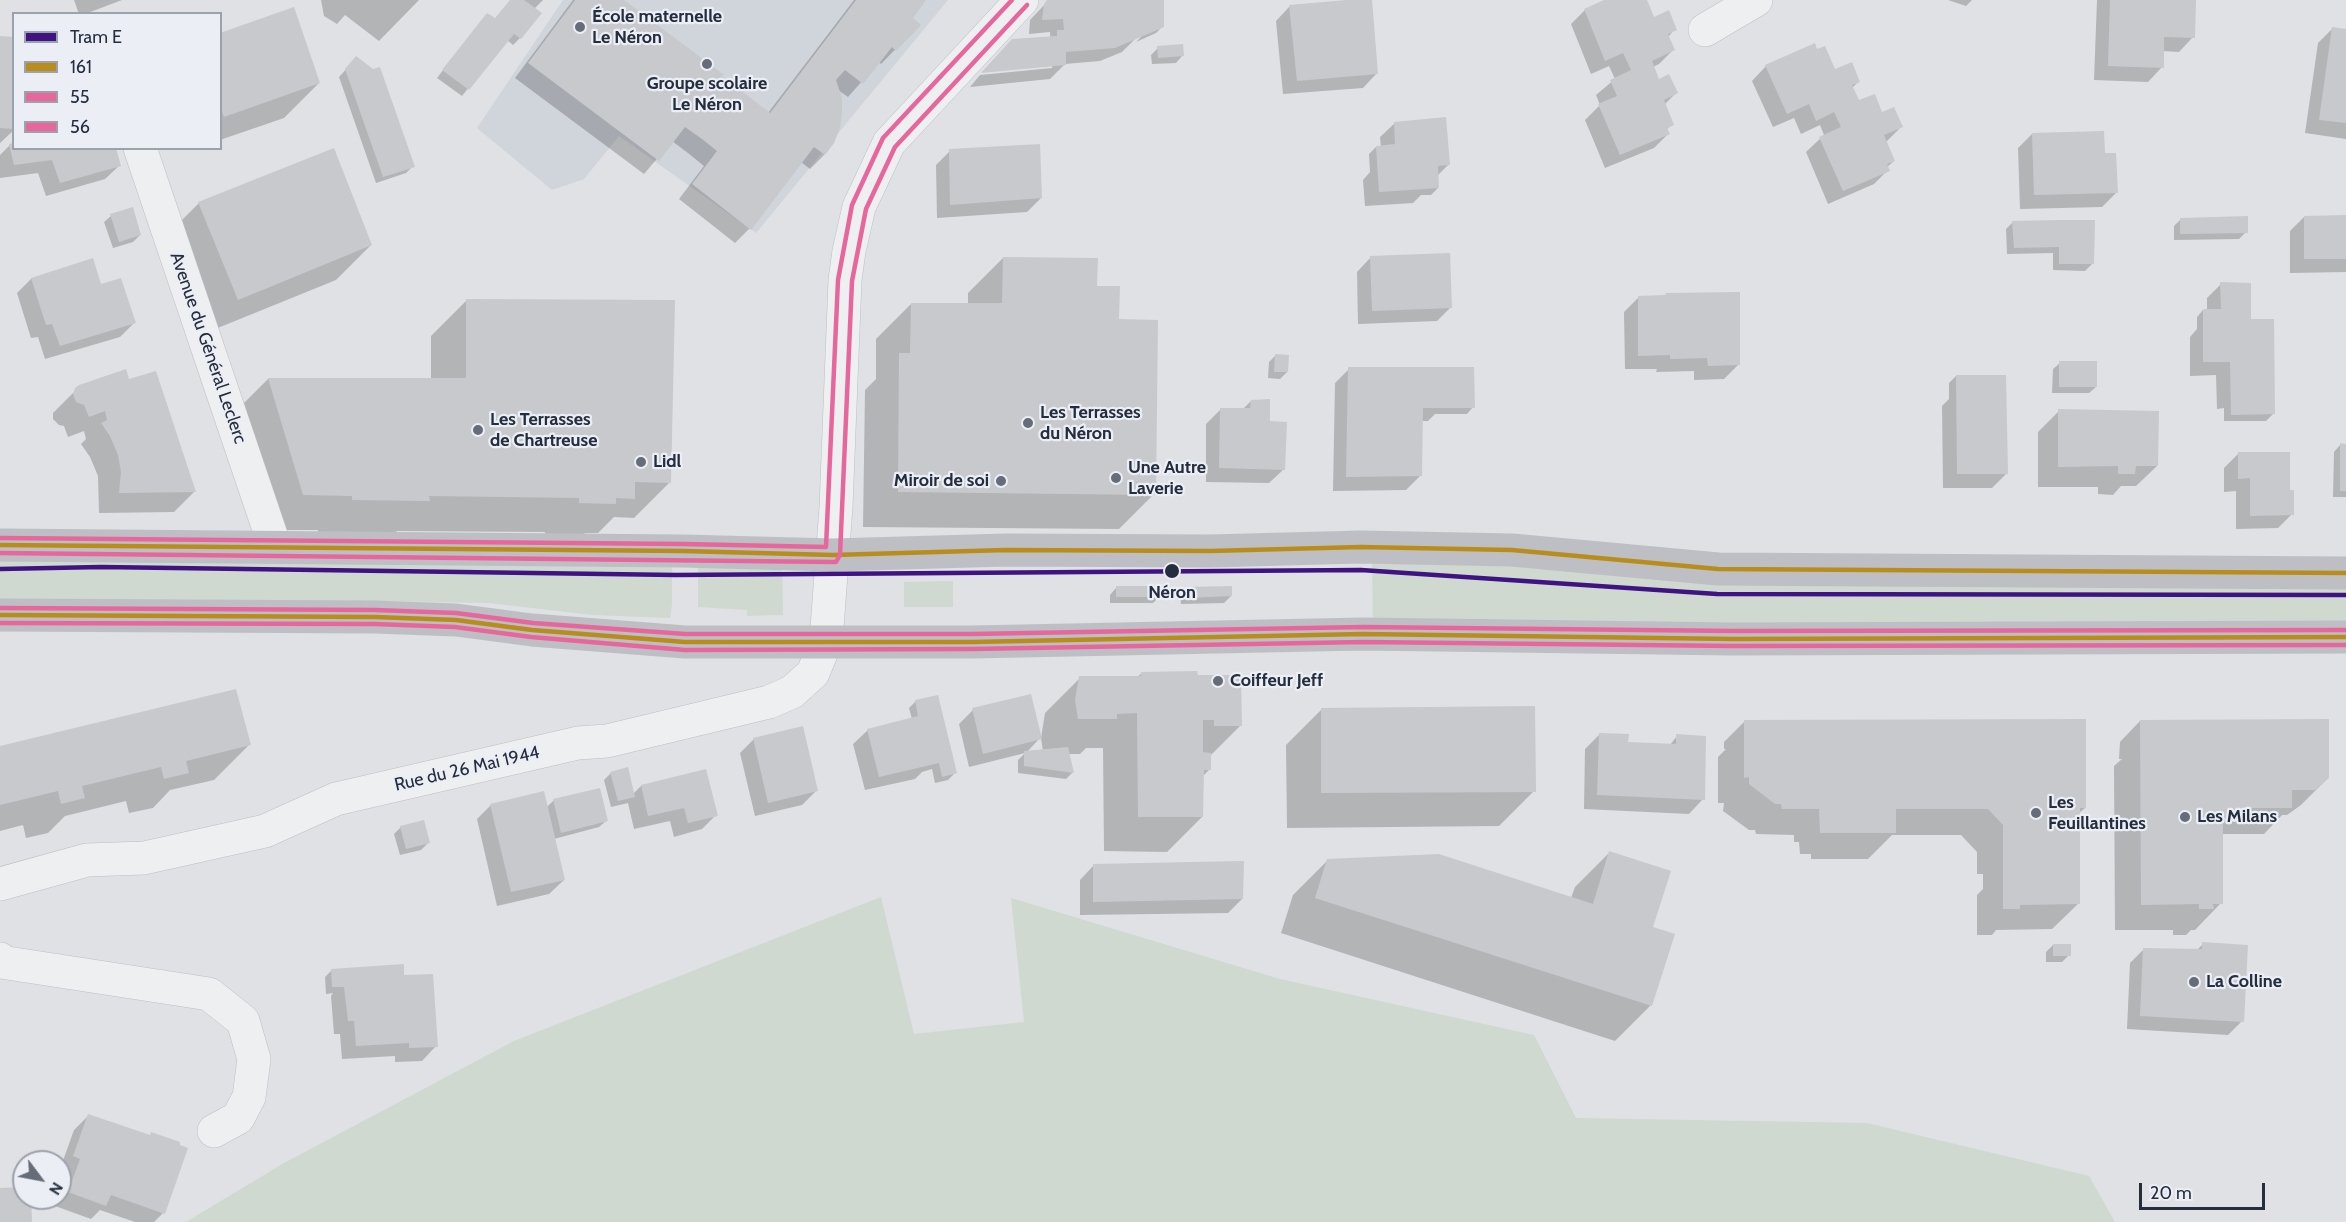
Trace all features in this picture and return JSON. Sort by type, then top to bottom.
[{"type":"main road","points":[[0,545],[833,555],[1006,550],[1210,551],[1361,547],[1512,550],[1718,569],[2346,573]]},
{"type":"main road","points":[[0,615],[375,617],[456,620],[532,630],[685,642],[972,642],[1363,634],[1733,639],[2346,637]]},
{"type":"street","name":"Rue du 26 Mai 1944","points":[[0,884],[87,860],[144,858],[265,831],[336,798],[578,743],[607,741],[769,702],[792,692],[813,673],[826,641],[833,555],[845,280],[859,207],[889,143],[1023,0]]},
{"type":"street","points":[[1705,30],[1756,0]]},
{"type":"street","name":"Avenue du Général Leclerc","points":[[141,150],[275,547]]},
{"type":"street","points":[[0,961],[209,994],[243,1021],[254,1059],[249,1096],[238,1118],[214,1131]]},
{"type":"shaded area","name":"Groupe scolaire Le Néron","points":[[563,0],[948,0],[756,233],[619,136],[584,179],[552,190],[477,128]]},
{"type":"shaded area","points":[[0,559],[672,562],[672,604],[670,618],[592,615],[489,603],[0,601]]},
{"type":"shaded area","points":[[1372,559],[2346,581],[2346,623],[1373,624]]},
{"type":"shaded area","points":[[698,562],[782,563],[783,615],[747,616],[747,610],[698,607]]},
{"type":"shaded area","points":[[953,581],[953,607],[904,607],[904,582]]},
{"type":"shaded area","points":[[881,897],[914,1034],[1024,1022],[1011,898],[1280,979],[1534,1035],[1576,1118],[1867,1123],[2089,1176],[2115,1222],[186,1222],[284,1163],[514,1041]]},
{"type":"building","points":[[510,0],[524,0],[542,13],[521,39],[514,34],[469,90],[442,70],[487,13],[495,18]]},
{"type":"building","points":[[575,0],[624,0],[724,75],[722,76],[770,113],[856,0],[926,0],[913,18],[921,25],[896,51],[892,47],[863,84],[845,70],[836,80],[842,98],[842,113],[840,128],[834,143],[825,155],[814,147],[751,230],[692,184],[717,151],[702,139],[685,127],[659,161],[528,63]]},
{"type":"building","points":[[1047,0],[1164,0],[1164,27],[1115,48],[1066,52],[1066,65],[981,73],[1012,39],[1057,36],[1057,30],[1064,30],[1063,19],[1042,20],[1044,4]]},
{"type":"building","points":[[1372,0],[1378,74],[1297,81],[1289,5]]},
{"type":"building","points":[[1604,0],[1647,0],[1654,17],[1669,10],[1677,30],[1668,34],[1675,50],[1652,61],[1659,79],[1669,74],[1678,93],[1664,100],[1674,125],[1667,128],[1670,134],[1620,155],[1598,104],[1617,96],[1610,80],[1631,70],[1623,53],[1605,61],[1584,9]]},
{"type":"building","points":[[2110,0],[2196,0],[2195,38],[2164,37],[2164,68],[2108,66]]},
{"type":"building","points":[[294,7],[320,83],[224,117],[222,112],[222,32]]},
{"type":"building","points":[[2332,27],[2346,29],[2346,123],[2319,120]]},
{"type":"building","points":[[0,36],[12,37],[12,129],[0,128]]},
{"type":"building","points":[[1815,43],[1817,49],[1825,46],[1835,69],[1852,62],[1860,82],[1852,85],[1859,100],[1875,94],[1882,112],[1894,107],[1903,127],[1884,135],[1895,161],[1887,164],[1890,171],[1843,191],[1819,137],[1841,127],[1834,112],[1816,121],[1809,104],[1787,114],[1765,65]]},
{"type":"building","points":[[1183,44],[1184,56],[1158,58],[1157,46]]},
{"type":"building","points":[[356,56],[373,69],[380,67],[415,167],[383,177],[345,69]]},
{"type":"building","points":[[1446,117],[1450,165],[1438,166],[1439,188],[1379,192],[1376,146],[1395,144],[1394,122]]},
{"type":"building","points":[[2104,131],[2105,153],[2116,153],[2118,193],[2034,195],[2032,133]]},
{"type":"building","points":[[12,143],[12,150],[117,150],[121,166],[60,183],[52,160],[14,165],[9,144]]},
{"type":"building","points":[[1040,144],[1042,198],[950,205],[949,149]]},
{"type":"building","points":[[334,148],[372,245],[238,300],[198,202]]},
{"type":"building","points":[[133,207],[141,235],[119,242],[110,214]]},
{"type":"building","points":[[2346,215],[2346,259],[2304,259],[2304,216]]},
{"type":"building","points":[[2248,216],[2248,233],[2180,234],[2180,218]]},
{"type":"building","points":[[2095,220],[2094,264],[2059,264],[2059,247],[2014,248],[2012,221]]},
{"type":"building","points":[[1450,253],[1452,308],[1372,311],[1370,256]]},
{"type":"building","name":"Les Terrasses du Néron","points":[[1003,257],[1098,258],[1097,286],[1120,286],[1119,319],[1158,320],[1156,495],[898,492],[899,353],[910,353],[911,303],[1002,303]]},
{"type":"building","points":[[93,258],[101,284],[121,278],[136,323],[60,346],[52,324],[46,325],[31,278]]},
{"type":"building","points":[[2220,282],[2251,283],[2251,319],[2274,319],[2275,414],[2231,415],[2230,362],[2203,362],[2203,309],[2221,309]]},
{"type":"building","points":[[1740,292],[1740,365],[1708,366],[1707,358],[1670,359],[1670,355],[1638,356],[1638,296],[1665,295],[1666,293]]},
{"type":"building","name":"Les Terrasses de Chartreuse","points":[[466,299],[675,300],[671,483],[635,482],[635,499],[616,498],[616,504],[579,503],[579,498],[429,496],[430,501],[352,500],[352,496],[303,495],[268,378],[466,378]]},
{"type":"building","points":[[1275,354],[1289,355],[1288,372],[1274,372]]},
{"type":"building","points":[[2059,361],[2097,361],[2097,387],[2059,387]]},
{"type":"building","points":[[1348,367],[1474,367],[1475,408],[1423,408],[1422,476],[1346,477]]},
{"type":"building","points":[[126,369],[129,379],[156,371],[196,492],[119,493],[121,472],[118,455],[110,436],[101,423],[107,420],[105,411],[89,417],[84,405],[76,402],[73,394],[79,385]]},
{"type":"building","points":[[1956,375],[2006,375],[2008,474],[1957,474]]},
{"type":"building","points":[[1270,399],[1270,421],[1287,422],[1285,470],[1219,468],[1220,408],[1250,408],[1251,400]]},
{"type":"building","points":[[2058,409],[2159,411],[2158,466],[2136,466],[2135,474],[2118,474],[2118,466],[2058,467]]},
{"type":"building","points":[[2340,443],[2346,444],[2346,491],[2340,491]]},
{"type":"building","points":[[2238,452],[2290,452],[2290,490],[2294,490],[2294,515],[2250,516],[2250,478],[2238,479]]},
{"type":"building","name":"Néron","points":[[1116,586],[1161,586],[1161,597],[1116,597]]},
{"type":"building","name":"Néron","points":[[1232,586],[1232,596],[1187,598],[1186,587]]},
{"type":"building","points":[[1197,671],[1198,675],[1241,675],[1242,726],[1214,726],[1214,720],[1203,720],[1203,752],[1211,753],[1211,770],[1204,770],[1203,817],[1138,817],[1137,713],[1117,714],[1117,719],[1078,719],[1075,700],[1079,676],[1141,676],[1141,672]]},
{"type":"building","points":[[236,689],[251,745],[186,761],[189,773],[164,779],[161,767],[82,786],[85,798],[61,804],[58,791],[0,805],[0,746]]},
{"type":"building","points":[[1031,694],[1042,739],[983,754],[972,708]]},
{"type":"building","points":[[938,695],[957,773],[942,777],[939,763],[879,777],[867,729],[918,716],[915,700]]},
{"type":"building","points":[[1535,706],[1536,792],[1321,793],[1321,708]]},
{"type":"building","name":"Les Feuillantines","points":[[2086,719],[2086,808],[2080,808],[2080,904],[2020,905],[2020,909],[2003,909],[2003,825],[1988,809],[1896,809],[1896,833],[1820,833],[1819,809],[1782,809],[1781,804],[1775,804],[1749,784],[1749,777],[1744,778],[1744,720]]},
{"type":"building","name":"Les Milans","points":[[2329,719],[2329,778],[2315,790],[2292,790],[2292,808],[2239,808],[2223,824],[2223,904],[2213,904],[2214,909],[2199,909],[2199,904],[2141,905],[2140,720]]},
{"type":"building","points":[[803,726],[818,791],[768,803],[753,738]]},
{"type":"building","points":[[1599,733],[1629,734],[1628,742],[1676,744],[1676,734],[1706,736],[1705,800],[1597,795]]},
{"type":"building","points":[[1068,747],[1074,773],[1024,766],[1024,751]]},
{"type":"building","points":[[628,767],[635,797],[618,801],[610,772]]},
{"type":"building","points":[[706,769],[718,816],[688,823],[684,808],[648,816],[641,785]]},
{"type":"building","points":[[600,788],[608,821],[561,833],[553,799]]},
{"type":"building","points":[[544,791],[565,880],[511,892],[490,804]]},
{"type":"building","points":[[424,820],[430,843],[406,849],[400,826]]},
{"type":"building","points":[[1609,851],[1671,871],[1653,927],[1675,934],[1652,1006],[1315,898],[1327,859],[1439,854],[1593,904]]},
{"type":"building","points":[[1244,861],[1243,899],[1093,902],[1093,864]]},
{"type":"building","name":"La Colline","points":[[2202,942],[2248,945],[2244,1022],[2140,1016],[2143,948],[2202,949]]},
{"type":"building","points":[[2053,944],[2071,944],[2071,956],[2053,956]]},
{"type":"building","points":[[404,964],[404,975],[433,974],[438,1047],[409,1048],[409,1043],[356,1046],[354,1021],[348,1021],[344,987],[332,987],[331,969]]},
{"type":"building","points":[[88,1114],[150,1135],[151,1132],[180,1142],[180,1145],[188,1148],[165,1214],[111,1195],[106,1206],[72,1193],[72,1181],[80,1159],[73,1156]]},
{"type":"building","points":[[0,1188],[12,1188],[12,1210],[32,1210],[32,1222],[0,1222]]},
{"type":"tram line","name":"E","points":[[0,569],[101,567],[676,575],[1361,570],[1717,594],[2346,595]]},
{"type":"transit line","name":"56","points":[[0,538],[826,547],[838,280],[852,205],[883,138],[1012,0]]},
{"type":"transit line","name":"55","points":[[0,553],[836,562],[840,555],[852,281],[866,209],[895,147],[1027,5]]},
{"type":"transit line","name":"161","points":[[0,545],[683,551],[833,555],[1006,550],[1210,551],[1361,547],[1512,550],[1718,569],[2346,573]]},
{"type":"transit line","name":"56","points":[[0,608],[375,610],[456,613],[533,623],[685,634],[972,634],[1363,627],[1733,631],[2346,630]]},
{"type":"transit line","name":"161","points":[[0,615],[375,617],[456,620],[532,630],[685,642],[972,642],[1363,634],[1733,639],[2346,637]]},
{"type":"transit line","name":"55","points":[[0,623],[375,624],[455,627],[531,637],[685,650],[972,649],[1363,642],[1733,646],[2346,645]]},
{"type":"place","name":"École maternelle Le Néron","points":[[580,27]]},
{"type":"place","name":"Groupe scolaire Le Néron","points":[[707,64]]},
{"type":"place","name":"Les Terrasses du Néron","points":[[1028,423]]},
{"type":"place","name":"Les Terrasses de Chartreuse","points":[[478,430]]},
{"type":"place","name":"Lidl","points":[[641,462]]},
{"type":"place","name":"Une Autre Laverie","points":[[1116,478]]},
{"type":"place","name":"Miroir de soi","points":[[1001,481]]},
{"type":"place","name":"Néron","points":[[1172,571]]},
{"type":"place","name":"Coiffeur Jeff","points":[[1218,681]]},
{"type":"place","name":"Les Feuillantines","points":[[2036,813]]},
{"type":"place","name":"Les Milans","points":[[2185,817]]},
{"type":"place","name":"La Colline","points":[[2194,982]]}]
